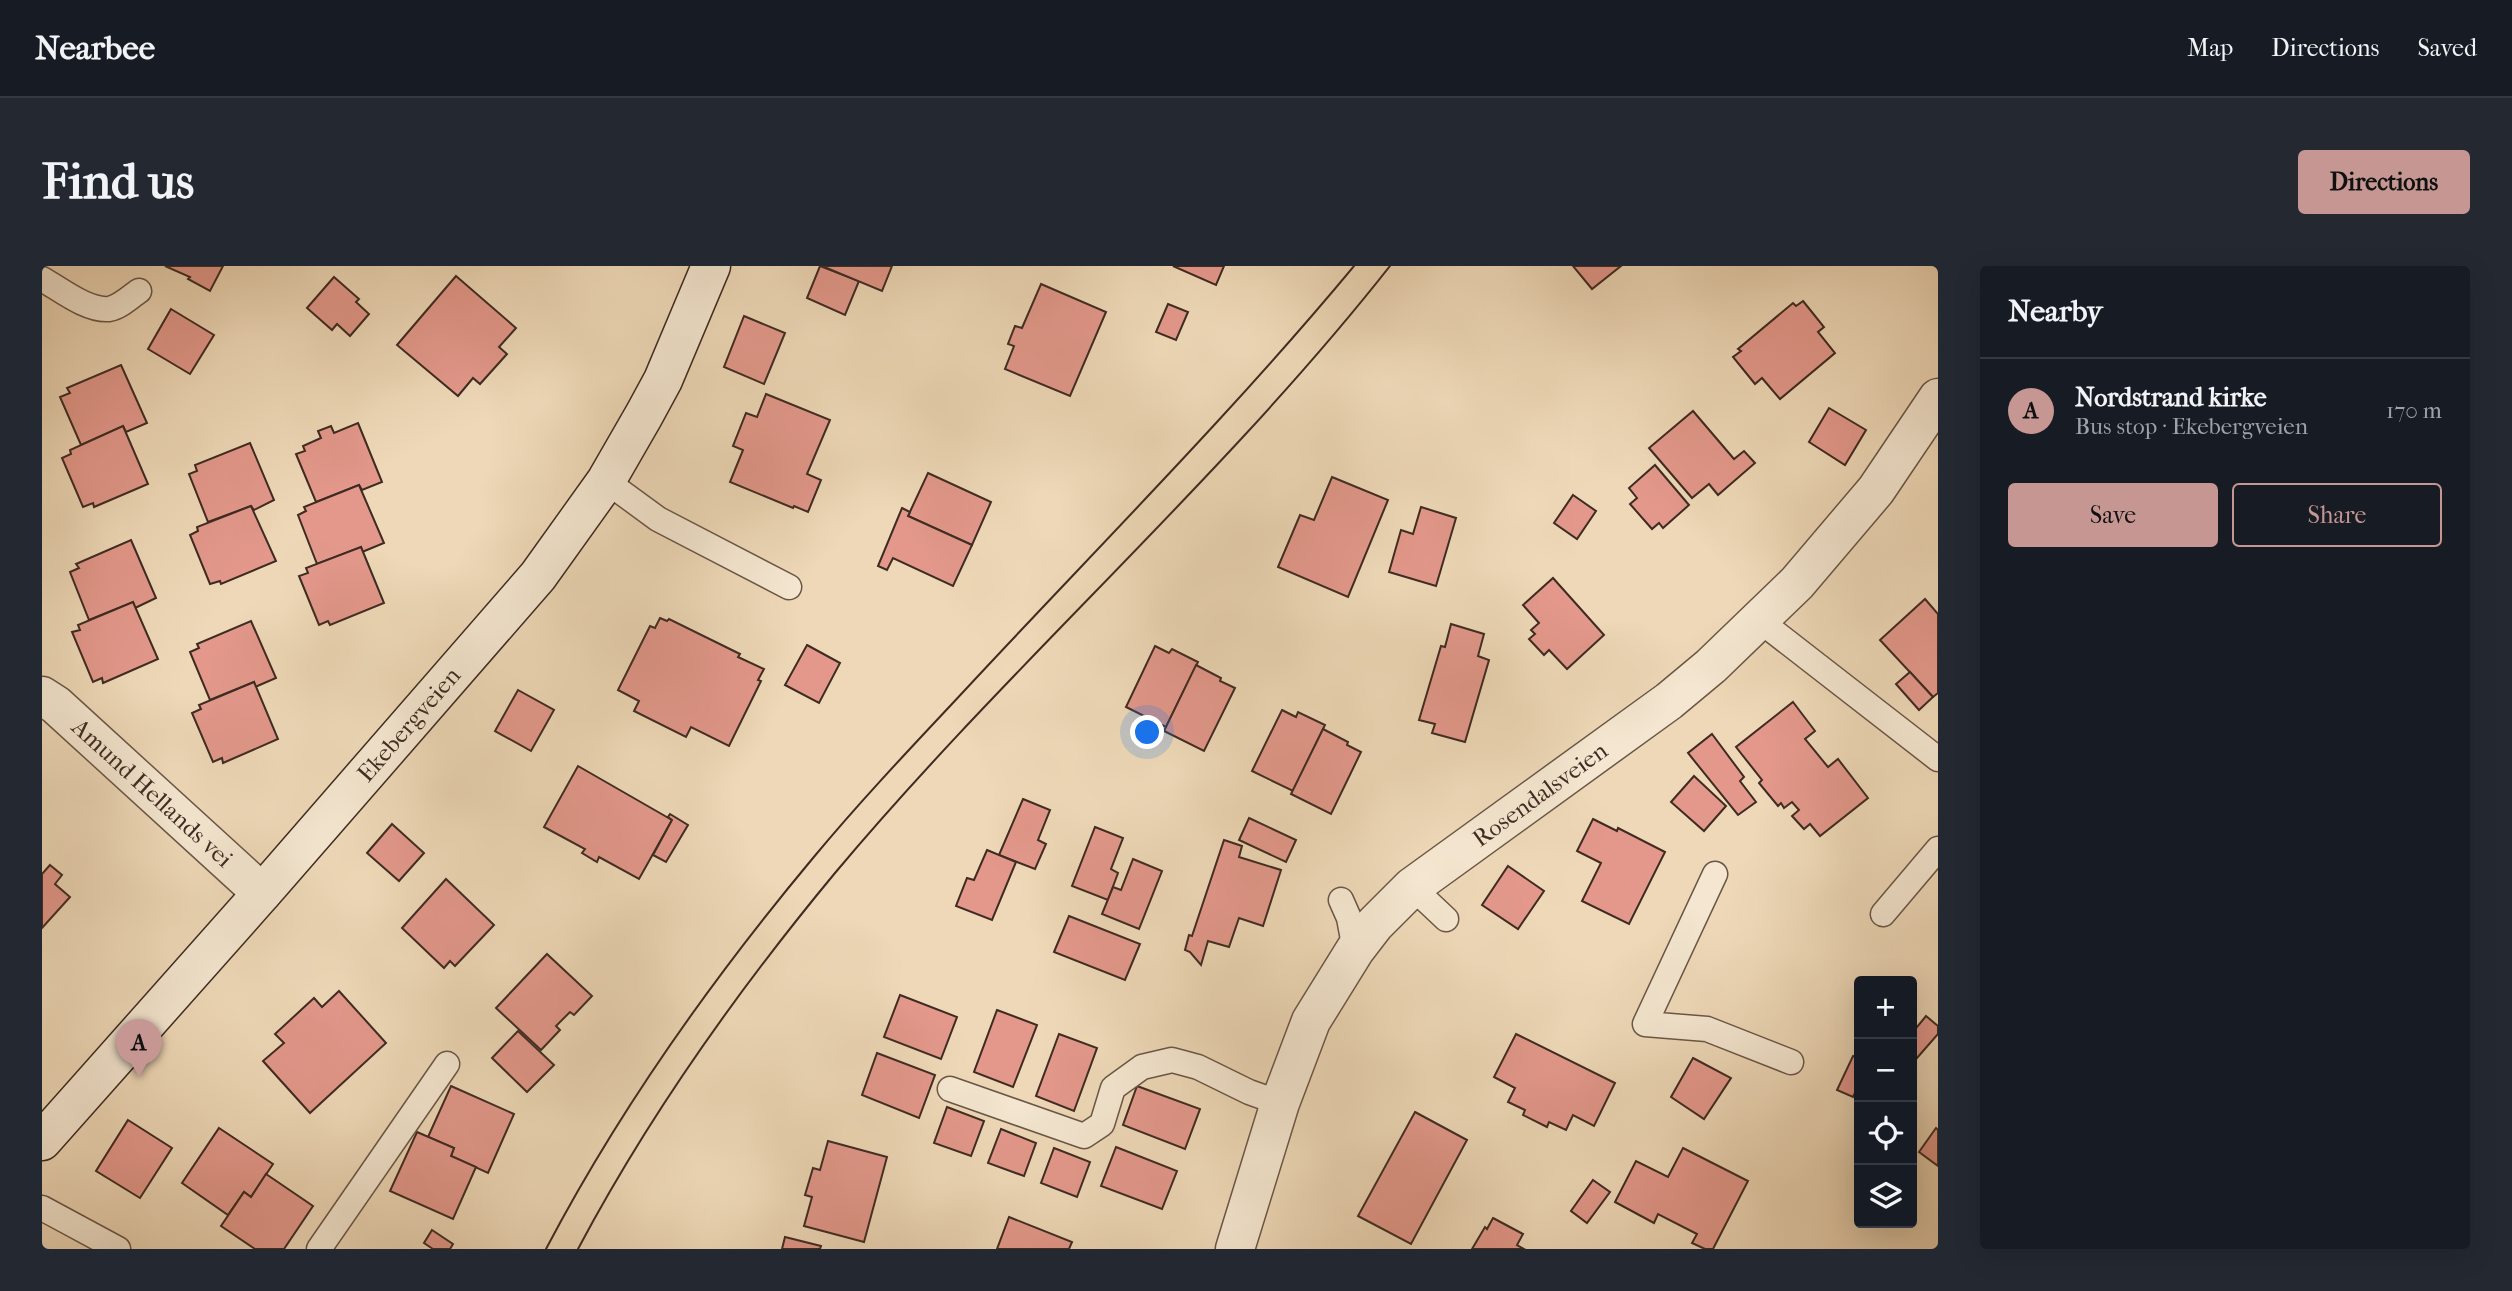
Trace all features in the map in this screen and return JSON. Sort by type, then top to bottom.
[{"type":"street","name":"Ekebergveien","points":[[42,1141],[522,595],[581,519],[606,481],[663,380],[711,266]]},
{"type":"street","name":"Rosendalsveien","points":[[1235,1249],[1280,1103],[1311,1021],[1355,950],[1375,925],[1412,887],[1669,701],[1712,666],[1797,583],[1876,490],[1938,398]]},
{"type":"street","name":"Amund Hellands vei","points":[[42,696],[262,893]]},
{"type":"lane","points":[[42,279],[86,304],[108,309],[139,291]]},
{"type":"lane","points":[[606,481],[658,519],[789,587]]},
{"type":"lane","points":[[1759,620],[1938,759]]},
{"type":"lane","points":[[1884,914],[1938,849]]},
{"type":"lane","points":[[1715,874],[1645,1024],[1707,1029],[1791,1062]]},
{"type":"lane","points":[[1412,887],[1446,919]]},
{"type":"lane","points":[[1341,900],[1349,918],[1355,950]]},
{"type":"lane","points":[[950,1089],[1084,1136],[1102,1125],[1113,1088],[1121,1081],[1142,1067],[1172,1060],[1198,1067],[1249,1092],[1280,1103]]},
{"type":"lane","points":[[319,1249],[447,1064]]},
{"type":"lane","points":[[42,1208],[118,1249]]},
{"type":"building","points":[[165,266],[223,266],[210,291],[188,279],[190,277]]},
{"type":"building","points":[[820,266],[859,281],[845,315],[807,298]]},
{"type":"building","points":[[822,266],[892,266],[882,291]]},
{"type":"building","points":[[1173,266],[1224,266],[1216,285]]},
{"type":"building","points":[[1573,266],[1621,266],[1592,289]]},
{"type":"building","points":[[456,276],[516,328],[499,347],[507,354],[480,384],[473,378],[458,396],[397,345]]},
{"type":"building","points":[[334,277],[359,299],[356,302],[369,314],[350,336],[337,324],[332,330],[307,308]]},
{"type":"building","points":[[1041,284],[1106,312],[1070,396],[1005,369],[1014,346],[1008,344],[1015,326],[1022,328]]},
{"type":"building","points":[[1803,301],[1824,327],[1818,332],[1835,353],[1780,399],[1762,378],[1755,384],[1733,357],[1741,351],[1738,349],[1793,303],[1796,306]]},
{"type":"building","points":[[1168,304],[1188,312],[1176,340],[1156,332]]},
{"type":"building","points":[[171,309],[214,335],[190,374],[148,349]]},
{"type":"building","points":[[744,316],[785,333],[764,384],[724,367]]},
{"type":"building","points":[[121,365],[147,423],[126,432],[123,426],[81,445],[60,397],[70,393],[67,388]]},
{"type":"building","points":[[766,394],[830,420],[807,474],[821,480],[808,512],[730,482],[743,450],[733,446],[746,413],[757,417]]},
{"type":"building","points":[[1829,408],[1866,430],[1845,465],[1809,442]]},
{"type":"building","points":[[1693,411],[1734,459],[1744,451],[1755,463],[1718,495],[1709,484],[1692,498],[1649,448]]},
{"type":"building","points":[[358,423],[382,482],[362,490],[359,485],[316,502],[296,454],[305,451],[303,446],[321,438],[318,431],[331,426],[334,433]]},
{"type":"building","points":[[123,426],[148,484],[94,507],[93,503],[83,507],[62,458],[71,454],[70,450]]},
{"type":"building","points":[[250,443],[274,500],[254,510],[251,506],[208,522],[189,474],[197,471],[195,465]]},
{"type":"building","points":[[1655,465],[1689,505],[1663,528],[1659,523],[1652,529],[1630,504],[1637,498],[1629,488]]},
{"type":"building","points":[[928,473],[991,502],[972,545],[908,516]]},
{"type":"building","points":[[1332,477],[1388,500],[1348,597],[1278,567],[1300,515],[1314,520]]},
{"type":"building","points":[[359,485],[384,543],[362,552],[361,547],[317,564],[298,515],[306,511],[304,507]]},
{"type":"building","points":[[1573,495],[1596,511],[1577,539],[1554,523]]},
{"type":"building","points":[[251,506],[276,561],[221,584],[220,581],[210,584],[190,535],[198,531],[197,527]]},
{"type":"building","points":[[1421,507],[1456,518],[1436,586],[1389,572],[1401,530],[1413,534]]},
{"type":"building","points":[[902,508],[910,512],[908,516],[972,545],[953,586],[893,558],[887,570],[878,566]]},
{"type":"building","points":[[131,540],[156,598],[135,608],[133,602],[89,620],[70,572],[79,568],[76,564]]},
{"type":"building","points":[[361,547],[384,603],[330,625],[328,621],[319,625],[299,576],[308,573],[306,568]]},
{"type":"building","points":[[1553,578],[1604,635],[1567,669],[1549,650],[1544,655],[1529,639],[1535,634],[1531,630],[1539,623],[1523,605]]},
{"type":"building","points":[[1925,599],[1938,614],[1938,693],[1933,697],[1880,640]]},
{"type":"building","points":[[133,602],[158,659],[103,683],[102,678],[93,682],[72,632],[80,630],[78,625]]},
{"type":"building","points":[[660,618],[667,621],[669,619],[764,669],[758,680],[761,681],[729,746],[691,727],[686,737],[634,711],[639,701],[618,690],[650,626],[655,628]]},
{"type":"building","points":[[251,621],[276,678],[255,687],[254,682],[210,700],[190,652],[199,648],[197,644]]},
{"type":"building","points":[[1451,624],[1484,634],[1478,656],[1489,660],[1465,742],[1432,733],[1435,724],[1419,720],[1441,646],[1445,647]]},
{"type":"building","points":[[807,645],[840,663],[819,703],[785,685]]},
{"type":"building","points":[[1155,646],[1169,653],[1172,649],[1198,662],[1166,727],[1126,707]]},
{"type":"building","points":[[1196,665],[1235,688],[1204,751],[1164,731]]},
{"type":"building","points":[[1910,672],[1933,697],[1919,710],[1896,684]]},
{"type":"building","points":[[254,682],[278,739],[223,763],[222,758],[213,762],[192,713],[201,709],[199,705]]},
{"type":"building","points":[[518,690],[554,710],[531,751],[495,731]]},
{"type":"building","points":[[1793,702],[1815,731],[1805,739],[1828,767],[1838,759],[1868,798],[1820,836],[1810,824],[1804,829],[1792,816],[1799,810],[1792,802],[1784,808],[1781,803],[1778,806],[1759,783],[1762,780],[1736,747]]},
{"type":"building","points":[[1282,710],[1296,717],[1298,712],[1325,725],[1293,791],[1252,771]]},
{"type":"building","points":[[1323,729],[1361,752],[1331,814],[1291,794]]},
{"type":"building","points":[[1712,734],[1744,777],[1740,781],[1756,802],[1738,815],[1688,753]]},
{"type":"building","points":[[578,766],[672,820],[639,879],[599,857],[597,862],[582,853],[585,849],[544,827]]},
{"type":"building","points":[[1694,776],[1726,806],[1704,831],[1671,802]]},
{"type":"building","points":[[1023,799],[1050,810],[1038,840],[1046,844],[1035,869],[999,855]]},
{"type":"building","points":[[670,814],[688,825],[666,862],[653,855],[672,820],[668,817]]},
{"type":"building","points":[[1249,818],[1296,840],[1286,862],[1239,840]]},
{"type":"building","points":[[1593,819],[1617,831],[1618,828],[1665,852],[1629,924],[1582,901],[1601,863],[1577,851]]},
{"type":"building","points":[[392,824],[424,853],[399,881],[367,853]]},
{"type":"building","points":[[1095,827],[1123,838],[1111,869],[1118,873],[1108,900],[1072,886]]},
{"type":"building","points":[[1224,840],[1242,846],[1239,857],[1281,870],[1263,926],[1239,918],[1229,947],[1208,941],[1201,965],[1185,950]]},
{"type":"building","points":[[987,850],[1016,862],[992,920],[956,906],[967,878],[974,880]]},
{"type":"building","points":[[1133,859],[1162,871],[1139,929],[1102,914],[1113,887],[1121,890]]},
{"type":"building","points":[[50,865],[62,875],[55,884],[70,897],[42,928],[42,874]]},
{"type":"building","points":[[1508,866],[1544,891],[1518,929],[1482,905]]},
{"type":"building","points":[[446,879],[494,925],[455,966],[450,961],[444,968],[402,928]]},
{"type":"building","points":[[1069,916],[1140,944],[1125,980],[1054,952]]},
{"type":"building","points":[[547,954],[592,996],[574,1015],[570,1012],[556,1026],[560,1030],[541,1050],[496,1008]]},
{"type":"building","points":[[339,991],[386,1043],[310,1113],[263,1061],[284,1043],[275,1034],[314,998],[322,1007]]},
{"type":"building","points":[[900,995],[957,1017],[941,1059],[884,1037]]},
{"type":"building","points":[[997,1010],[1037,1025],[1013,1087],[974,1072]]},
{"type":"building","points":[[1926,1016],[1938,1026],[1938,1034],[1917,1058],[1917,1039],[1917,1027]]},
{"type":"building","points":[[518,1031],[554,1065],[527,1092],[492,1058]]},
{"type":"building","points":[[1059,1034],[1097,1048],[1074,1111],[1036,1096]]},
{"type":"building","points":[[1516,1034],[1615,1083],[1594,1126],[1573,1115],[1566,1130],[1549,1122],[1547,1127],[1523,1115],[1525,1110],[1508,1102],[1515,1088],[1494,1077]]},
{"type":"building","points":[[877,1053],[935,1075],[919,1118],[862,1095]]},
{"type":"building","points":[[1853,1056],[1853,1097],[1837,1090]]},
{"type":"building","points":[[1693,1058],[1731,1078],[1704,1119],[1671,1097]]},
{"type":"building","points":[[451,1086],[514,1114],[488,1173],[451,1156],[454,1148],[428,1137]]},
{"type":"building","points":[[1137,1086],[1200,1109],[1185,1149],[1123,1125]]},
{"type":"building","points":[[947,1107],[984,1121],[971,1156],[934,1143]]},
{"type":"building","points":[[1415,1112],[1467,1140],[1411,1244],[1358,1216]]},
{"type":"building","points":[[128,1120],[172,1148],[140,1198],[96,1171]]},
{"type":"building","points":[[219,1128],[273,1164],[251,1197],[244,1192],[228,1215],[182,1183]]},
{"type":"building","points":[[1936,1128],[1938,1130],[1938,1166],[1919,1152]]},
{"type":"building","points":[[1001,1129],[1036,1143],[1024,1176],[988,1163]]},
{"type":"building","points":[[417,1132],[454,1148],[451,1156],[476,1167],[453,1219],[390,1191]]},
{"type":"building","points":[[828,1141],[887,1157],[864,1242],[804,1226],[812,1197],[805,1195],[813,1168],[820,1170]]},
{"type":"building","points":[[1116,1147],[1177,1171],[1162,1209],[1101,1186]]},
{"type":"building","points":[[1054,1148],[1090,1162],[1077,1197],[1041,1183]]},
{"type":"building","points":[[1683,1148],[1748,1181],[1713,1249],[1705,1249],[1692,1243],[1697,1234],[1658,1214],[1654,1223],[1615,1202],[1636,1161],[1668,1177]]},
{"type":"building","points":[[266,1174],[313,1206],[284,1249],[255,1249],[221,1226],[244,1192],[251,1197]]},
{"type":"building","points":[[1593,1180],[1610,1192],[1587,1223],[1571,1211]]},
{"type":"building","points":[[1009,1217],[1072,1242],[1069,1249],[997,1249]]},
{"type":"building","points":[[1493,1218],[1523,1234],[1517,1245],[1524,1249],[1472,1249]]},
{"type":"building","points":[[432,1230],[453,1244],[450,1249],[433,1249],[424,1243]]},
{"type":"building","points":[[785,1237],[821,1246],[820,1249],[782,1249]]},
{"type":"tram line","points":[[546,1249],[605,1145],[669,1046],[739,950],[813,858],[898,761],[1206,434],[1354,266]]},
{"type":"tram line","points":[[578,1249],[634,1150],[697,1055],[764,962],[835,873],[902,795],[972,720],[1256,422],[1325,345],[1390,266]]},
{"type":"place","name":"Nordstrand kirke","points":[[139,1077]]}]
